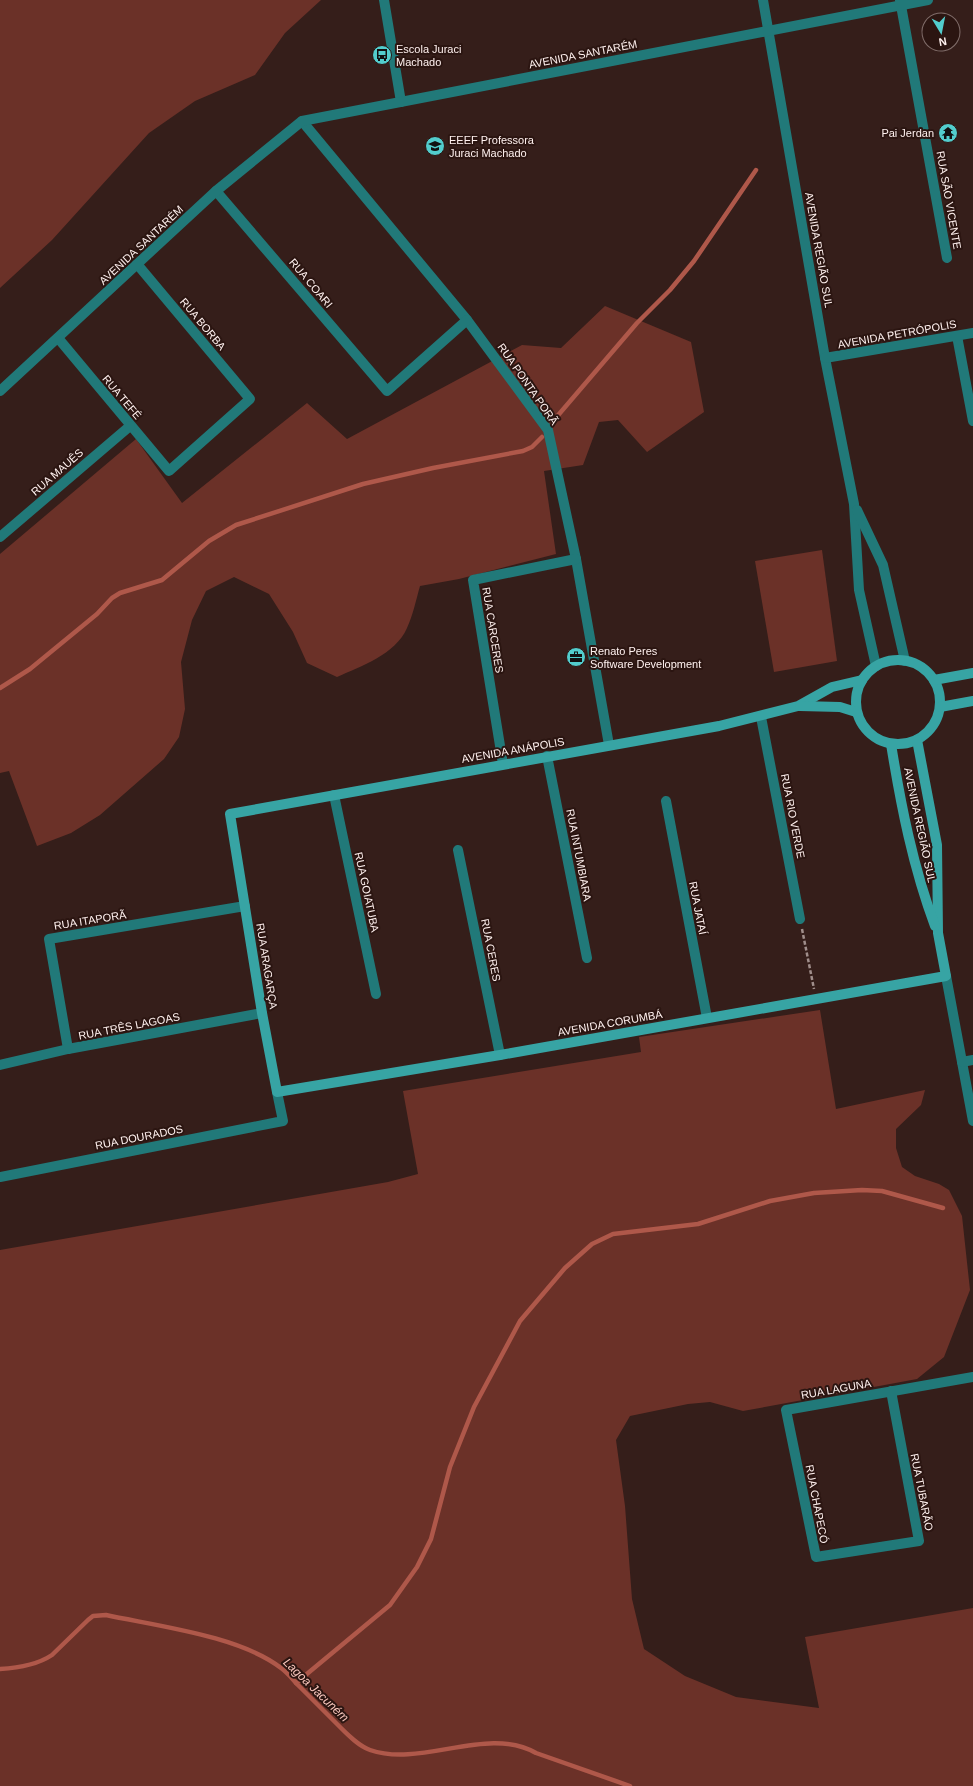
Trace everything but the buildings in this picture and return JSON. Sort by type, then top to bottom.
[{"type":"street","points":[[384,0],[401,102]]},
{"type":"street","name":"AVENIDA REGIÃO SUL","points":[[763,0],[825,358],[854,504],[859,590],[876,666]]},
{"type":"street","name":"AVENIDA SANTARÉM","points":[[0,391],[216,191],[302,121],[769,30],[901,2],[928,0]]},
{"type":"street","name":"RUA SÃO VICENTE","points":[[901,2],[947,258]]},
{"type":"street","name":"RUA PONTA PORÃ","points":[[302,121],[467,320],[548,430],[576,559],[609,745]]},
{"type":"street","name":"RUA COARI","points":[[216,191],[387,391],[467,320]]},
{"type":"street","name":"RUA BORBA","points":[[137,264],[250,399],[169,471]]},
{"type":"street","name":"AVENIDA PETRÓPOLIS","points":[[825,358],[973,333]]},
{"type":"street","points":[[957,336],[973,421]]},
{"type":"street","name":"RUA TEFÉ","points":[[58,338],[169,471]]},
{"type":"street","name":"RUA MAUÊS","points":[[0,537],[130,426]]},
{"type":"street","name":"AVENIDA REGIÃO SUL","points":[[854,504],[883,565],[905,661]]},
{"type":"street","name":"RUA CARCERES","points":[[503,764],[473,580],[576,559]]},
{"type":"street","points":[[890,661],[905,661],[922,667],[934,680],[938,690],[940,707],[933,726],[917,740],[904,744],[891,744],[878,740],[870,735],[856,712],[856,698],[862,680],[876,666],[890,661]]},
{"type":"street","points":[[934,680],[973,673]]},
{"type":"street","name":"AVENIDA ANÁPOLIS","points":[[230,814],[719,726],[761,717],[798,706],[832,687],[862,680]]},
{"type":"street","points":[[940,707],[973,701]]},
{"type":"street","name":"AVENIDA ANÁPOLIS","points":[[798,706],[840,707],[856,712]]},
{"type":"street","name":"RUA RIO VERDE","points":[[761,717],[800,919]]},
{"type":"street","name":"AVENIDA REGIÃO SUL","points":[[917,740],[937,845],[938,933],[973,1121]]},
{"type":"street","name":"AVENIDA REGIÃO SUL","points":[[891,744],[907,832],[921,889],[938,933]]},
{"type":"street","name":"RUA INTUMBIARA","points":[[547,756],[587,958]]},
{"type":"street","name":"RUA GOIATUBA","points":[[334,795],[376,994]]},
{"type":"street","name":"RUA JATAÍ","points":[[666,801],[707,1018]]},
{"type":"street","name":"RUA ARAGARÇA","points":[[230,814],[262,1013],[283,1121]]},
{"type":"street","name":"RUA CERES","points":[[458,850],[500,1056]]},
{"type":"street","name":"RUA ITAPORÃ","points":[[68,1049],[49,939],[245,906]]},
{"type":"street","name":"AVENIDA CORUMBÁ","points":[[277,1092],[500,1056],[946,976]]},
{"type":"street","name":"RUA TRÊS LAGOAS","points":[[0,1065],[68,1049],[262,1013]]},
{"type":"street","points":[[962,1062],[973,1060]]},
{"type":"street","name":"RUA DOURADOS","points":[[0,1177],[283,1121]]},
{"type":"street","name":"RUA LAGUNA","points":[[786,1410],[973,1377]]},
{"type":"street","name":"RUA TUBARÃO","points":[[862,1551],[919,1541],[891,1391]]},
{"type":"street","name":"RUA CHAPECÓ","points":[[786,1410],[816,1557],[862,1551]]},
{"type":"path","points":[[800,919],[816,999]]},
{"type":"shaded area","points":[[0,0],[321,0],[285,33],[255,75],[195,101],[149,133],[52,240],[0,288]]},
{"type":"shaded area","points":[[605,306],[691,342],[704,412],[647,452],[618,420],[599,422],[583,465],[544,471],[556,554],[459,579],[420,586],[413,613],[407,628],[402,637],[394,646],[367,664],[337,677],[307,663],[293,632],[269,594],[234,577],[206,591],[192,620],[181,662],[185,709],[179,737],[164,759],[100,815],[71,833],[37,846],[9,771],[0,773],[0,554],[136,439],[182,503],[307,403],[347,439],[522,345],[561,348]]},
{"type":"shaded area","points":[[822,550],[837,661],[774,672],[755,561]]},
{"type":"shaded area","points":[[820,1010],[836,1109],[925,1090],[921,1105],[896,1129],[896,1148],[902,1167],[915,1176],[939,1184],[949,1190],[962,1216],[970,1290],[944,1357],[917,1379],[743,1411],[710,1402],[688,1404],[630,1416],[616,1440],[625,1506],[632,1599],[644,1649],[685,1676],[736,1697],[819,1708],[805,1637],[973,1608],[973,1786],[0,1786],[0,1250],[388,1182],[418,1174],[403,1091],[641,1052],[639,1037]]},
{"type":"waterway","points":[[554,420],[637,323],[670,290],[694,261],[756,170]]},
{"type":"waterway","points":[[0,688],[30,669],[97,614],[112,598],[120,593],[162,580],[209,541],[236,525],[363,484],[433,468],[523,451],[532,447],[542,437]]},
{"type":"waterway","points":[[296,1683],[390,1605],[417,1567],[431,1539],[450,1467],[474,1407],[520,1321],[565,1268],[592,1244],[613,1234],[698,1224],[770,1201],[814,1193],[862,1190],[882,1191],[943,1208]]},
{"type":"waterway","name":"Lagoa Jacuném","points":[[0,1669],[27,1665],[52,1655],[93,1616],[106,1615],[173,1628],[221,1640],[264,1657],[284,1670],[347,1734],[370,1750],[390,1754],[411,1754],[476,1744],[497,1743],[517,1746],[630,1786]]},
{"type":"place","name":"Escola Juraci Machado","points":[[382,55]]},
{"type":"place","name":"Pai Jerdan","points":[[948,133]]},
{"type":"place","name":"EEEF Professora Juraci Machado","points":[[435,146]]},
{"type":"place","name":"Renato Peres Software Development","points":[[576,657]]}]
